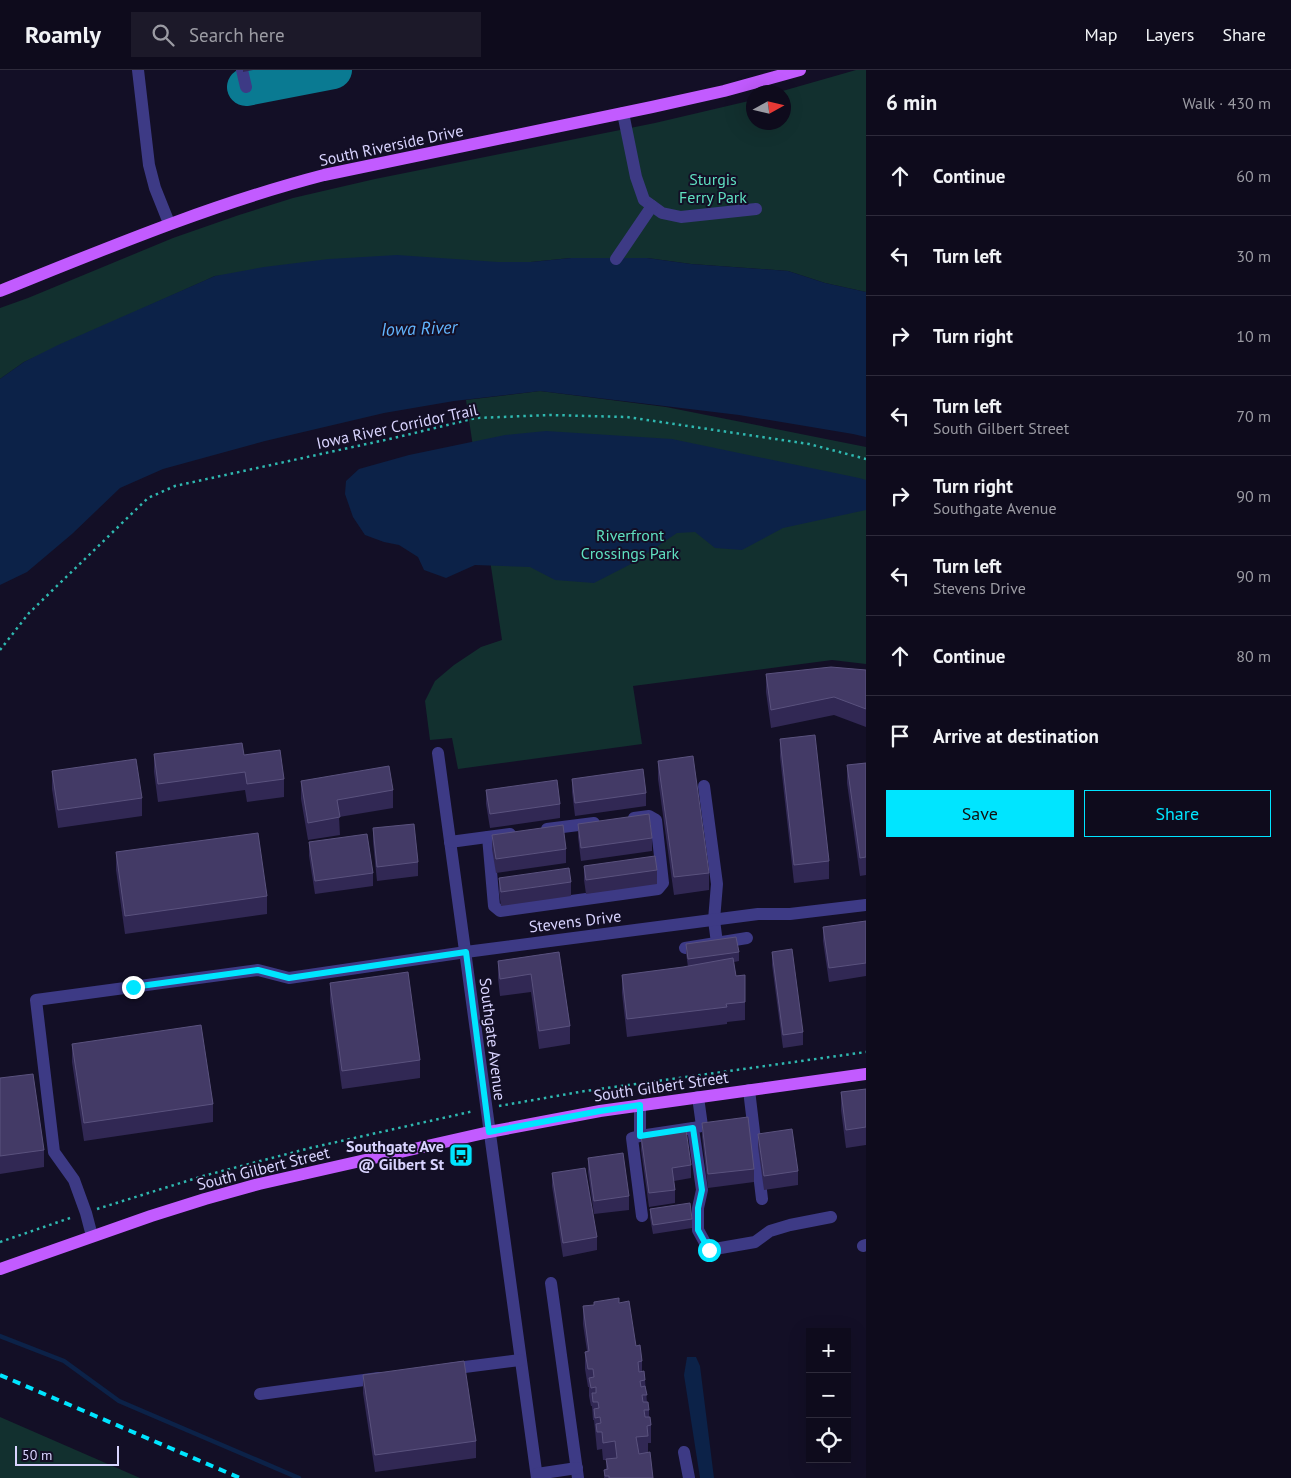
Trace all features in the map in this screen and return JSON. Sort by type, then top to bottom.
[{"type":"main road","name":"South Riverside Drive","points":[[0,291],[169,223],[272,188],[324,175],[724,91],[800,70]]},
{"type":"main road","name":"South Gilbert Street","points":[[0,1268],[151,1216],[259,1184],[489,1132],[600,1111],[866,1074]]},
{"type":"street","points":[[138,70],[149,165],[155,188],[169,223]]},
{"type":"street","points":[[242,70],[246,87]]},
{"type":"street","points":[[623,113],[636,177],[644,200],[652,206],[662,213],[681,217],[756,209]]},
{"type":"street","points":[[616,259],[652,206]]},
{"type":"street","name":"Southgate Avenue","points":[[438,753],[537,1476]]},
{"type":"street","points":[[704,786],[716,884],[714,920],[717,943]]},
{"type":"street","points":[[488,837],[494,906],[500,911],[658,889],[663,883],[656,820],[650,816],[621,820]]},
{"type":"street","points":[[450,842],[602,822]]},
{"type":"street","name":"Stevens Drive","points":[[86,1213],[74,1180],[54,1152],[36,1000],[258,970],[289,978],[466,952],[758,914],[790,914],[866,906]]},
{"type":"street","points":[[685,948],[747,938]]},
{"type":"street","points":[[749,1090],[762,1199]]},
{"type":"street","points":[[642,1216],[632,1138],[702,1126],[698,1097]]},
{"type":"street","points":[[640,1105],[640,1136]]},
{"type":"street","points":[[693,1128],[702,1190],[698,1208],[698,1230],[709,1250],[755,1242],[770,1231],[831,1217]]},
{"type":"street","points":[[86,1213],[92,1236]]},
{"type":"street","points":[[537,1476],[578,1473],[551,1283]]},
{"type":"street","points":[[438,1371],[520,1360]]},
{"type":"street","points":[[260,1394],[388,1377]]},
{"type":"street","points":[[684,1452],[689,1478]]},
{"type":"path","name":"Iowa River Corridor Trail","points":[[0,650],[29,613],[148,498],[175,486],[476,418],[551,415],[627,417],[809,444],[866,459]]},
{"type":"path","points":[[0,1242],[203,1176],[283,1155],[486,1108],[586,1091],[866,1052]]},
{"type":"green space","name":"Sturgis Ferry Park","points":[[856,70],[866,70],[866,292],[825,283],[788,271],[691,264],[647,258],[571,258],[531,262],[215,276],[24,362],[0,379],[0,308],[173,238],[293,198],[375,179],[655,123],[746,102],[746,130],[791,130],[791,89]]},
{"type":"green space","name":"Riverfront Crossings Park","points":[[540,391],[666,407],[866,447],[866,664],[832,660],[633,686],[642,744],[458,769],[452,738],[430,740],[425,701],[435,681],[454,665],[481,647],[502,640],[466,400]]},
{"type":"green space","points":[[0,1417],[140,1478],[0,1478]]},
{"type":"water","name":"Iowa River","points":[[397,255],[498,262],[531,262],[571,258],[647,258],[691,264],[788,271],[825,283],[866,292],[866,437],[739,415],[540,391],[454,401],[384,413],[265,441],[163,469],[120,488],[72,534],[27,572],[0,585],[0,379],[24,362],[58,345],[215,276],[264,267],[329,259]]},
{"type":"water","points":[[546,431],[672,439],[859,478],[866,480],[866,510],[783,528],[742,550],[715,548],[695,532],[677,533],[631,564],[594,583],[555,580],[530,567],[475,565],[446,578],[424,570],[418,557],[399,545],[365,535],[353,517],[345,494],[346,481],[359,469],[409,455],[505,435]]},
{"type":"water","points":[[687,1357],[696,1357],[700,1366],[714,1478],[700,1478],[684,1375]]},
{"type":"building","points":[[831,667],[866,670],[866,709],[834,697],[771,710],[766,674]]},
{"type":"building","points":[[815,735],[829,861],[794,865],[780,739]]},
{"type":"building","points":[[242,743],[244,755],[280,750],[284,779],[247,784],[245,772],[158,784],[154,754]]},
{"type":"building","points":[[693,756],[709,873],[674,877],[658,761]]},
{"type":"building","points":[[136,759],[142,798],[58,810],[52,771]]},
{"type":"building","points":[[866,763],[866,857],[860,858],[847,765]]},
{"type":"building","points":[[389,766],[393,790],[337,800],[340,817],[308,823],[301,781]]},
{"type":"building","points":[[643,769],[646,793],[575,803],[572,779]]},
{"type":"building","points":[[557,780],[560,804],[490,814],[486,790]]},
{"type":"building","points":[[649,814],[652,838],[581,848],[578,824]]},
{"type":"building","points":[[414,824],[418,862],[377,867],[373,828]]},
{"type":"building","points":[[563,825],[566,849],[496,859],[492,835]]},
{"type":"building","points":[[258,833],[267,896],[125,916],[116,852]]},
{"type":"building","points":[[367,834],[373,873],[315,881],[309,842]]},
{"type":"building","points":[[655,856],[657,870],[586,880],[584,866]]},
{"type":"building","points":[[569,868],[571,882],[501,892],[499,878]]},
{"type":"building","points":[[866,921],[866,963],[829,968],[823,927]]},
{"type":"building","points":[[736,937],[739,952],[688,959],[686,944]]},
{"type":"building","points":[[792,949],[803,1032],[783,1035],[772,952]]},
{"type":"building","points":[[559,952],[570,1026],[539,1031],[531,974],[500,979],[498,961]]},
{"type":"building","points":[[733,958],[736,976],[745,975],[745,1002],[726,1004],[727,1007],[627,1019],[622,975]]},
{"type":"building","points":[[408,972],[420,1060],[342,1071],[330,983]]},
{"type":"building","points":[[201,1025],[213,1104],[84,1123],[72,1044]]},
{"type":"building","points":[[33,1074],[44,1150],[0,1156],[0,1078]]},
{"type":"building","points":[[866,1089],[866,1127],[846,1130],[841,1092]]},
{"type":"building","points":[[748,1117],[754,1169],[708,1174],[702,1123]]},
{"type":"building","points":[[792,1129],[798,1171],[764,1176],[758,1134]]},
{"type":"building","points":[[686,1130],[691,1165],[672,1168],[675,1190],[649,1193],[641,1136]]},
{"type":"building","points":[[623,1153],[629,1196],[594,1201],[588,1158]]},
{"type":"building","points":[[585,1168],[597,1237],[563,1243],[552,1173]]},
{"type":"building","points":[[690,1203],[692,1219],[653,1225],[650,1209]]},
{"type":"building","points":[[619,1298],[619,1303],[629,1301],[636,1346],[640,1345],[642,1361],[638,1362],[639,1372],[644,1371],[645,1380],[640,1381],[641,1387],[645,1386],[647,1395],[642,1395],[643,1402],[648,1402],[649,1410],[644,1410],[645,1417],[650,1417],[651,1425],[647,1426],[648,1436],[636,1437],[639,1454],[650,1452],[653,1478],[609,1478],[609,1476],[605,1476],[604,1470],[608,1469],[606,1459],[617,1458],[615,1441],[603,1443],[602,1432],[597,1432],[596,1424],[601,1423],[600,1417],[595,1418],[594,1409],[599,1408],[598,1402],[593,1402],[592,1393],[596,1393],[596,1387],[591,1388],[589,1378],[594,1377],[593,1369],[588,1369],[585,1352],[589,1351],[583,1306],[594,1305],[594,1302]]},
{"type":"building","points":[[464,1361],[476,1441],[375,1455],[363,1375]]},
{"type":"waterway","points":[[0,1336],[64,1361],[119,1401],[299,1478]]},
{"type":"taxiway","points":[[246,87],[333,70]]},
{"type":"railway","points":[[0,1375],[240,1478]]},
{"type":"place","name":"Southgate Ave @ Gilbert St","points":[[461,1155]]},
{"type":"route","points":[[133,987],[258,970],[289,978],[466,952],[489,1132],[640,1105],[640,1136],[693,1128],[702,1190],[698,1208],[698,1230],[709,1250]]}]
